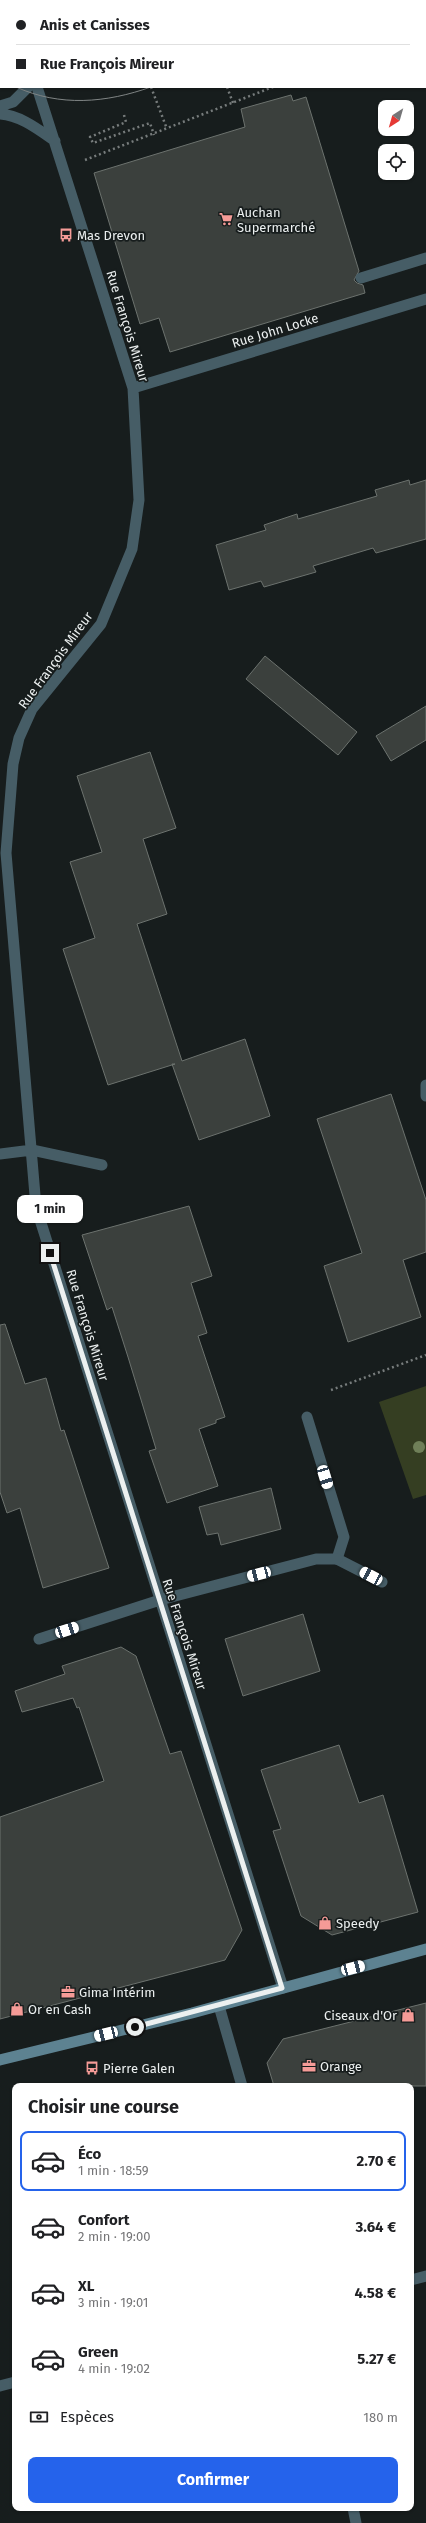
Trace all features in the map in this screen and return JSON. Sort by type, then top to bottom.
[{"type":"main road","points":[[0,2060],[219,2006],[426,1948]]},
{"type":"street","points":[[0,106],[13,102],[27,88]]},
{"type":"street","name":"Rue François Mireur","points":[[36,88],[55,140],[133,388],[139,500],[132,549],[101,624],[32,709],[19,738],[13,764],[6,853],[36,1207],[282,1988]]},
{"type":"street","points":[[0,114],[7,114],[33,126],[55,140]]},
{"type":"street","points":[[361,278],[426,258]]},
{"type":"street","name":"Rue John Locke","points":[[133,388],[426,299]]},
{"type":"street","points":[[426,1085],[426,1096]]},
{"type":"street","points":[[0,1154],[32,1150],[102,1165]]},
{"type":"street","points":[[307,1417],[344,1537],[337,1559]]},
{"type":"street","points":[[39,1639],[160,1600],[316,1559],[337,1559],[382,1582]]},
{"type":"street","points":[[219,2006],[241,2083]]},
{"type":"street","points":[[414,2279],[426,2276]]},
{"type":"street","points":[[0,2386],[12,2383]]},
{"type":"street","points":[[354,2511],[356,2523]]},
{"type":"path","points":[[151,88],[167,129]]},
{"type":"path","points":[[227,88],[233,102]]},
{"type":"path","points":[[82,154],[85,161],[270,88]]},
{"type":"path","points":[[124,115],[126,122],[90,137],[93,143],[150,123],[154,135]]},
{"type":"path","points":[[331,1390],[426,1355]]},
{"type":"green space","points":[[426,1386],[426,1495],[413,1499],[379,1402]]},
{"type":"building","name":"Auchan Supermarché","points":[[291,95],[293,101],[306,97],[359,271],[354,280],[363,285],[365,293],[170,352],[159,318],[140,324],[94,173],[245,127],[241,109]]},
{"type":"building","points":[[409,480],[410,485],[426,480],[426,539],[376,553],[373,548],[313,566],[316,572],[264,587],[261,581],[229,590],[216,545],[266,530],[264,525],[297,514],[298,519],[377,496],[375,490]]},
{"type":"building","points":[[265,656],[357,732],[338,755],[246,679]]},
{"type":"building","points":[[426,706],[426,740],[391,761],[376,736]]},
{"type":"building","points":[[150,752],[176,828],[143,839],[167,914],[137,924],[182,1061],[245,1039],[270,1116],[199,1140],[172,1065],[108,1085],[63,949],[95,938],[70,862],[102,852],[77,776]]},
{"type":"building","points":[[391,1094],[426,1200],[426,1252],[403,1260],[421,1317],[348,1342],[324,1266],[362,1253],[317,1119]]},
{"type":"building","points":[[189,1206],[212,1276],[191,1283],[207,1333],[198,1336],[225,1417],[216,1420],[216,1423],[199,1429],[218,1486],[167,1503],[149,1451],[156,1449],[128,1357],[112,1307],[107,1310],[82,1235]]},
{"type":"building","points":[[5,1324],[25,1384],[46,1378],[61,1431],[64,1430],[109,1568],[43,1588],[20,1508],[7,1513],[0,1492],[0,1325]]},
{"type":"building","points":[[271,1488],[281,1529],[221,1545],[218,1533],[207,1535],[199,1507]]},
{"type":"building","points":[[303,1614],[320,1671],[243,1696],[225,1639]]},
{"type":"building","points":[[121,1647],[136,1656],[170,1754],[181,1751],[242,1930],[225,1960],[0,2019],[0,1817],[104,1781],[79,1707],[77,1708],[73,1698],[22,1712],[15,1691],[65,1674],[62,1666]]},
{"type":"building","points":[[339,1745],[359,1803],[383,1795],[418,1912],[332,1935],[301,1916],[273,1831],[281,1829],[261,1770]]},
{"type":"building","points":[[426,2003],[426,2086],[414,2086],[414,2083],[273,2083],[267,2063],[283,2039]]},
{"type":"tram line","points":[[19,88],[49,98],[66,100],[117,97],[148,88]]},
{"type":"place","name":"Auchan Supermarché","points":[[226,219]]},
{"type":"place","name":"Mas Drevon","points":[[66,235]]},
{"type":"place","name":"Speedy","points":[[325,1923]]},
{"type":"place","name":"Gima Intérim","points":[[68,1992]]},
{"type":"place","name":"Or en Cash","points":[[17,2009]]},
{"type":"place","name":"Ciseaux d'Or","points":[[408,2015]]},
{"type":"place","name":"Orange","points":[[309,2066]]},
{"type":"place","name":"Pierre Galen","points":[[92,2068]]},
{"type":"route","points":[[50,1253],[282,1988],[135,2027]]}]
